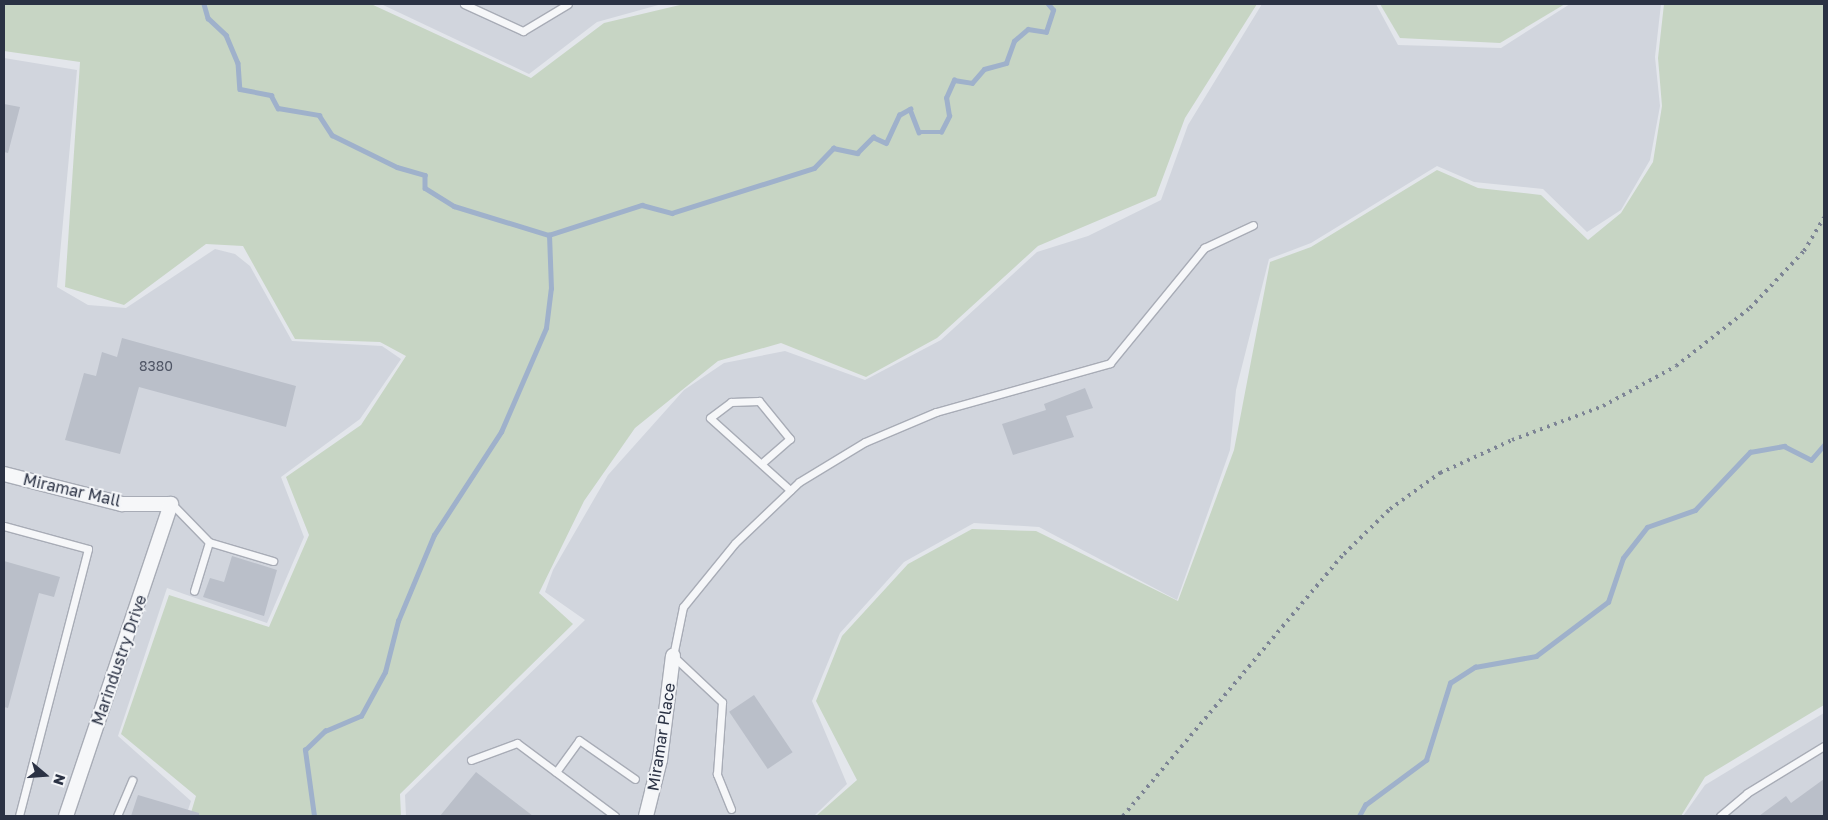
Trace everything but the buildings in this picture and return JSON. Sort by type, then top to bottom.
[{"type":"street","name":"Miramar Mall","points":[[4,474],[122,504],[171,504]]},
{"type":"street","name":"Marindustry Drive","points":[[66,816],[171,504]]},
{"type":"street","name":"Miramar Place","points":[[646,816],[660,760],[674,656]]},
{"type":"lane","points":[[464,4],[523,31],[568,4]]},
{"type":"lane","points":[[731,809],[717,774],[722,702],[674,656],[683,607],[735,543],[790,490],[865,442],[936,412],[1110,363],[1204,248],[1253,225]]},
{"type":"lane","points":[[762,464],[790,439],[760,401],[731,402],[710,418],[790,490]]},
{"type":"lane","points":[[171,504],[209,542],[273,561]]},
{"type":"lane","points":[[4,526],[88,549],[19,816]]},
{"type":"lane","points":[[194,591],[209,542]]},
{"type":"lane","points":[[556,772],[578,740],[635,779]]},
{"type":"lane","points":[[470,760],[517,743],[615,816]]},
{"type":"lane","points":[[1720,816],[1746,793],[1824,746]]},
{"type":"lane","points":[[118,816],[132,780]]},
{"type":"shaded area","points":[[381,4],[662,4],[597,22],[529,74]]},
{"type":"shaded area","points":[[1262,4],[1376,4],[1398,45],[1501,48],[1570,4],[1661,4],[1655,57],[1660,106],[1650,160],[1621,210],[1587,232],[1543,189],[1474,182],[1437,166],[1311,243],[1269,259],[1236,390],[1230,450],[1177,600],[1039,527],[974,523],[904,562],[840,633],[812,701],[847,784],[814,816],[406,816],[405,795],[585,620],[545,592],[553,570],[608,475],[684,390],[724,363],[785,351],[865,380],[941,340],[1037,252],[1088,236],[1161,200],[1188,125]]},
{"type":"shaded area","points":[[4,58],[77,70],[57,287],[88,305],[126,308],[215,249],[235,254],[250,266],[292,341],[382,346],[401,359],[360,419],[281,477],[304,537],[267,623],[167,588],[118,736],[191,801],[186,816],[4,816]]},
{"type":"shaded area","points":[[1824,713],[1824,816],[1683,816],[1705,785]]},
{"type":"green space","points":[[4,4],[371,4],[531,78],[604,23],[684,4],[1257,4],[1185,118],[1156,196],[1038,246],[937,338],[866,377],[781,343],[718,361],[635,428],[584,501],[539,593],[573,624],[400,794],[401,816],[190,816],[196,796],[121,734],[169,595],[269,627],[309,535],[286,477],[361,425],[406,356],[380,342],[295,339],[243,246],[206,244],[124,305],[65,287],[80,62],[4,51]]},
{"type":"green space","points":[[1380,4],[1565,4],[1500,43],[1400,38]]},
{"type":"green space","points":[[1664,4],[1824,4],[1824,705],[1705,777],[1681,816],[816,816],[857,780],[816,701],[842,636],[908,564],[972,529],[1036,531],[1178,601],[1234,450],[1270,262],[1311,247],[1437,170],[1478,188],[1541,195],[1588,240],[1621,213],[1653,162],[1662,106],[1658,58]]},
{"type":"waterway","points":[[204,4],[208,18],[226,35],[238,63],[240,89],[271,95],[278,108],[319,115],[332,135],[397,167],[425,175],[425,188],[454,206],[549,235],[642,205],[672,213],[814,168],[833,148],[857,153],[873,137],[886,143],[899,115],[910,109],[919,132],[941,132],[949,116],[946,98],[954,80],[972,83],[984,69],[1006,63],[1014,41],[1028,29],[1046,32],[1053,10],[1048,4]]},
{"type":"waterway","points":[[314,816],[305,750],[325,731],[361,716],[385,672],[398,621],[434,535],[501,432],[546,328],[551,289],[549,235]]},
{"type":"waterway","points":[[1359,816],[1365,805],[1426,760],[1450,683],[1475,667],[1536,656],[1608,602],[1623,558],[1647,527],[1695,510],[1750,452],[1784,446],[1811,460],[1824,445]]},
{"type":"railway","points":[[1123,816],[1344,554],[1390,509],[1440,473],[1512,440],[1603,406],[1676,366],[1750,308],[1804,251],[1824,218]]}]
